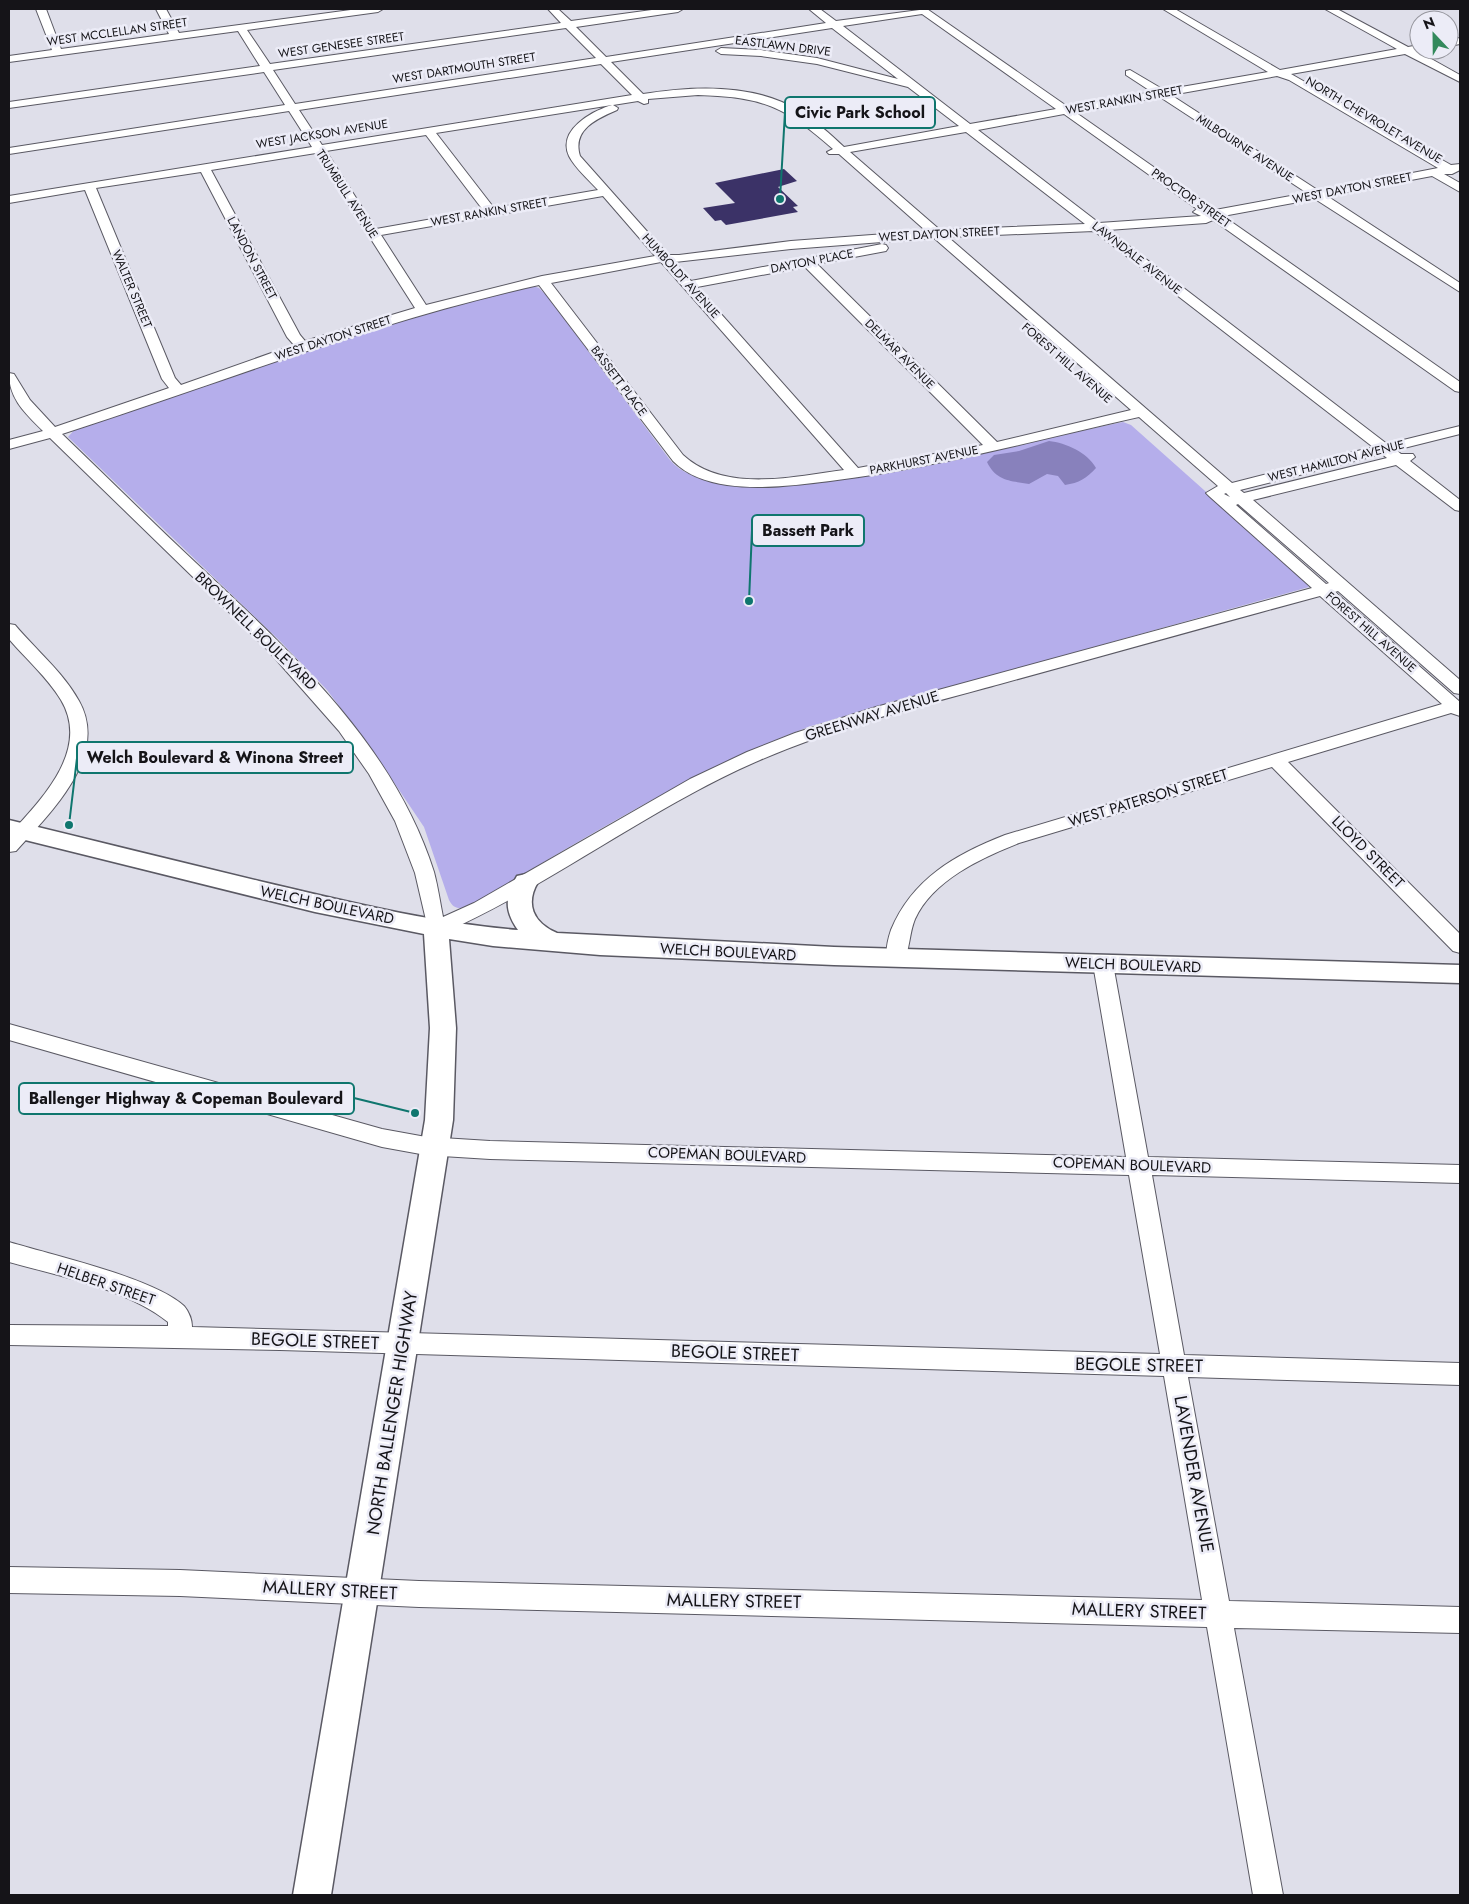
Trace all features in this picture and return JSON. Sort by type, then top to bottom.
[{"type":"main road","name":"WELCH BOULEVARD","points":[[13,835],[436,928],[555,943],[896,958],[1460,974]]},
{"type":"main road","points":[[526,882],[518,898],[520,916],[538,935],[555,943]]},
{"type":"main road","name":"NORTH BALLENGER HIGHWAY","points":[[312,1895],[435,1147],[441,1097],[443,1035],[436,928]]},
{"type":"street","points":[[41,9],[58,53]]},
{"type":"street","points":[[161,9],[176,36]]},
{"type":"street","name":"WEST MCCLELLAN STREET","points":[[9,60],[241,28],[276,19],[377,9]]},
{"type":"street","points":[[553,9],[642,99]]},
{"type":"street","name":"WEST GENESEE STREET","points":[[9,105],[678,9]]},
{"type":"street","name":"LAWNDALE AVENUE","points":[[814,9],[1460,507]]},
{"type":"street","points":[[1330,9],[1460,79]]},
{"type":"street","name":"WEST DARTMOUTH STREET","points":[[9,151],[835,25],[922,10]]},
{"type":"street","name":"PROCTOR STREET","points":[[922,10],[1460,388]]},
{"type":"street","points":[[1172,11],[1190,10]]},
{"type":"street","name":"NORTH CHEVROLET AVENUE","points":[[1172,11],[1278,73],[1293,78],[1383,131],[1454,168],[1460,176]]},
{"type":"street","name":"TRUMBULL AVENUE","points":[[241,28],[290,107],[422,309]]},
{"type":"street","points":[[739,39],[732,45],[741,52]]},
{"type":"street","name":"EASTLAWN DRIVE","points":[[680,48],[687,51],[741,52],[801,58],[858,70],[901,84],[912,84]]},
{"type":"street","name":"WEST RANKIN STREET","points":[[829,152],[1407,50]]},
{"type":"street","points":[[858,70],[877,67],[883,62]]},
{"type":"street","name":"MILBOURNE AVENUE","points":[[1130,73],[1460,288]]},
{"type":"street","name":"NORTH CHEVROLET AVENUE","points":[[1278,73],[1279,79],[1460,188]]},
{"type":"street","name":"FOREST HILL AVENUE","points":[[642,99],[703,92],[757,99],[783,107],[801,116],[870,175],[925,231]]},
{"type":"street","name":"FOREST HILL AVENUE","points":[[642,99],[706,98],[738,101],[762,106],[793,121],[857,177],[963,264],[1032,316],[1341,585],[1459,702]]},
{"type":"street","name":"WEST JACKSON AVENUE","points":[[9,198],[428,130],[642,99]]},
{"type":"street","name":"HUMBOLDT AVENUE","points":[[642,99],[614,108],[590,119],[574,136],[572,150],[577,160],[664,258],[690,284],[854,473]]},
{"type":"street","points":[[566,109],[583,111],[590,116],[590,119]]},
{"type":"street","points":[[428,130],[491,212]]},
{"type":"street","points":[[1369,133],[1383,131]]},
{"type":"street","name":"LANDON STREET","points":[[204,167],[294,337],[303,347]]},
{"type":"street","name":"WEST DAYTON STREET","points":[[9,445],[422,309],[542,280],[664,258],[678,259],[782,242],[925,231],[1199,220],[1211,217],[1213,214],[1454,168]]},
{"type":"street","points":[[857,177],[870,175]]},
{"type":"street","name":"WALTER STREET","points":[[89,186],[169,379],[178,390]]},
{"type":"street","name":"WEST RANKIN STREET","points":[[372,233],[605,192]]},
{"type":"street","name":"DAYTON PLACE","points":[[690,284],[909,242],[925,231]]},
{"type":"street","name":"DELMAR AVENUE","points":[[807,262],[992,446]]},
{"type":"street","name":"FOREST HILL AVENUE","points":[[963,264],[1017,319],[1324,590],[1459,702]]},
{"type":"street","name":"BASSETT PLACE","points":[[542,280],[674,453],[685,466],[703,475]]},
{"type":"street","points":[[1017,319],[1032,316]]},
{"type":"street","name":"BROWNELL BOULEVARD","points":[[9,377],[24,402],[52,432],[294,666],[341,719],[373,768],[407,829],[425,879],[436,928]]},
{"type":"street","name":"PARKHURST AVENUE","points":[[703,475],[726,480],[756,482],[854,473],[912,464],[1142,412]]},
{"type":"street","name":"WEST HAMILTON AVENUE","points":[[1212,491],[1460,430]]},
{"type":"street","name":"WEST HAMILTON AVENUE","points":[[1226,503],[1460,444]]},
{"type":"street","name":"GREENWAY AVENUE","points":[[436,928],[469,915],[696,783],[753,756],[810,734],[891,709],[1341,585]]},
{"type":"street","points":[[9,629],[68,697],[74,709],[78,726],[77,749],[66,777],[45,806],[13,835]]},
{"type":"street","name":"WEST PATERSON STREET","points":[[896,958],[898,933],[910,909],[943,875],[974,855],[1012,840],[1459,702]]},
{"type":"street","name":"LLOYD STREET","points":[[1276,760],[1460,946]]},
{"type":"street","name":"LAVENDER AVENUE","points":[[1103,964],[1268,1895]]},
{"type":"street","name":"COPEMAN BOULEVARD","points":[[9,1032],[382,1138],[435,1147],[1460,1174]]},
{"type":"street","name":"HELBER STREET","points":[[9,1252],[157,1300],[178,1316],[180,1325],[178,1338]]},
{"type":"street","name":"BEGOLE STREET","points":[[9,1335],[404,1344],[1460,1374]]},
{"type":"street","name":"MALLERY STREET","points":[[9,1580],[180,1583],[362,1591],[1460,1620]]},
{"type":"shaded area","points":[[533,286],[539,288],[547,296],[670,460],[679,468],[694,476],[711,482],[848,478],[881,473],[1123,422],[1131,425],[1305,580],[1309,587],[811,726],[766,744],[680,785],[473,904],[457,908],[449,900],[424,827],[370,747],[327,690],[280,641],[68,437],[75,429],[314,347],[431,310]]},
{"type":"shaded area","points":[[1049,441],[1076,449],[1087,457],[1096,468],[1089,475],[1070,484],[1065,485],[1058,476],[1047,474],[1029,484],[999,477],[987,462],[994,455],[1019,451]]},
{"type":"building","points":[[784,169],[797,181],[778,187],[798,206],[793,207],[798,212],[726,225],[721,220],[715,221],[703,208],[735,203],[715,183]]},
{"type":"place","name":"Civic Park School","points":[[780,199]]},
{"type":"place","name":"Bassett Park","points":[[749,601]]},
{"type":"place","name":"Welch Boulevard & Winona Street","points":[[69,825]]},
{"type":"place","name":"Ballenger Highway & Copeman Boulevard","points":[[415,1113]]}]
